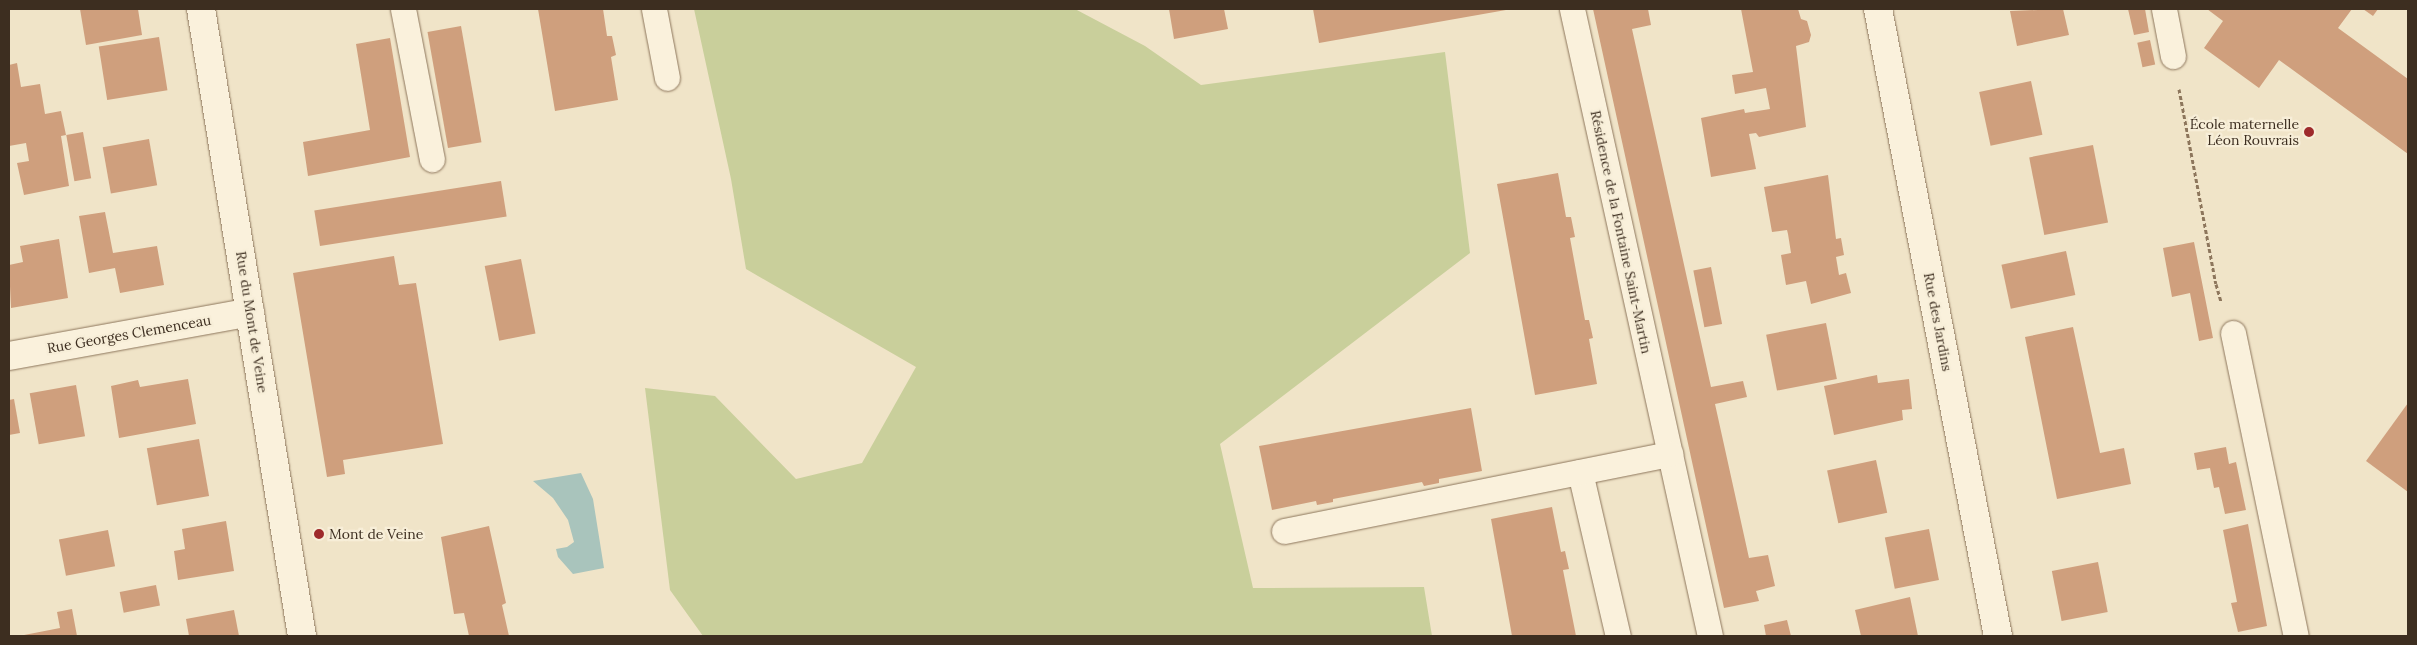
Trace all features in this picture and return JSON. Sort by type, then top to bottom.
[{"type":"street","name":"Rue du Mont de Veine","points":[[201,9],[302,636]]},
{"type":"street","name":"Rue des Jardins","points":[[1878,9],[1998,636]]},
{"type":"street","name":"Rue Georges Clemenceau","points":[[9,356],[250,312]]},
{"type":"lane","points":[[403,9],[432,160]]},
{"type":"lane","points":[[654,9],[667,78]]},
{"type":"lane","name":"Résidence de la Fontaine Saint-Martin","points":[[1572,9],[1710,636]]},
{"type":"lane","points":[[2164,9],[2173,56]]},
{"type":"lane","points":[[2233,333],[2296,636]]},
{"type":"lane","points":[[1284,532],[1670,454]]},
{"type":"lane","points":[[1580,472],[1618,636]]},
{"type":"path","points":[[2173,56],[2216,284],[2233,333]]},
{"type":"green space","points":[[694,9],[1075,9],[1145,46],[1201,85],[1445,52],[1470,253],[1220,444],[1253,588],[1424,587],[1432,636],[703,636],[670,590],[645,388],[715,396],[796,479],[862,463],[916,367],[746,269],[731,179]]},
{"type":"water","points":[[581,473],[593,499],[604,568],[573,574],[558,557],[556,549],[567,547],[574,542],[568,520],[553,498],[533,481]]},
{"type":"building","points":[[80,9],[138,9],[142,35],[86,45]]},
{"type":"building","points":[[538,9],[603,9],[607,36],[612,36],[616,55],[611,57],[618,100],[555,111]]},
{"type":"building","points":[[1169,9],[1224,9],[1228,29],[1174,39]]},
{"type":"building","points":[[1313,9],[1506,9],[1506,10],[1319,43]]},
{"type":"building","points":[[1593,9],[1648,9],[1651,25],[1632,29],[1711,387],[1743,381],[1747,397],[1715,404],[1749,558],[1768,555],[1775,586],[1756,591],[1759,601],[1724,608]]},
{"type":"building","points":[[1741,9],[1798,9],[1801,19],[1807,21],[1811,35],[1809,42],[1796,46],[1806,127],[1759,137],[1756,133],[1749,134],[1756,169],[1711,177],[1701,118],[1744,109],[1745,113],[1770,109],[1766,88],[1735,94],[1732,75],[1753,72]]},
{"type":"building","points":[[2063,9],[2069,35],[2017,46],[2010,11]]},
{"type":"building","points":[[2128,9],[2145,9],[2149,32],[2134,35]]},
{"type":"building","points":[[2207,9],[2352,9],[2338,28],[2408,79],[2408,154],[2279,60],[2259,88],[2204,48],[2223,21]]},
{"type":"building","points":[[2363,9],[2378,9],[2373,16]]},
{"type":"building","points":[[461,26],[481,142],[448,148],[428,32]]},
{"type":"building","points":[[159,37],[167,90],[107,100],[99,47]]},
{"type":"building","points":[[390,38],[410,157],[308,176],[303,142],[370,130],[356,44]]},
{"type":"building","points":[[2150,40],[2155,64],[2142,67],[2137,43]]},
{"type":"building","points":[[17,63],[21,87],[40,84],[45,114],[61,111],[66,135],[61,136],[69,186],[24,195],[17,163],[29,161],[26,143],[9,146],[9,65]]},
{"type":"building","points":[[2031,81],[2042,135],[1991,146],[1979,92]]},
{"type":"building","points":[[83,132],[91,178],[74,181],[66,135]]},
{"type":"building","points":[[149,139],[157,185],[111,193],[103,147]]},
{"type":"building","points":[[2093,145],[2108,223],[2044,235],[2029,157]]},
{"type":"building","points":[[1558,173],[1566,217],[1571,217],[1575,237],[1570,238],[1585,320],[1589,320],[1593,338],[1589,339],[1597,384],[1535,395],[1497,184]]},
{"type":"building","points":[[1828,175],[1836,239],[1841,238],[1844,255],[1836,257],[1839,275],[1846,273],[1851,293],[1811,304],[1806,281],[1786,285],[1781,255],[1791,253],[1788,234],[1787,230],[1772,232],[1764,187]]},
{"type":"building","points":[[501,181],[507,217],[320,246],[314,211]]},
{"type":"building","points":[[105,212],[113,253],[157,246],[164,285],[120,293],[115,268],[89,273],[79,216]]},
{"type":"building","points":[[59,239],[68,298],[11,308],[9,265],[23,262],[20,246]]},
{"type":"building","points":[[2194,242],[2213,338],[2199,341],[2190,293],[2172,297],[2163,248]]},
{"type":"building","points":[[2066,251],[2075,295],[2011,309],[2001,265]]},
{"type":"building","points":[[394,256],[399,285],[416,283],[443,444],[343,460],[345,474],[327,477],[293,273]]},
{"type":"building","points":[[521,259],[536,334],[499,341],[485,266]]},
{"type":"building","points":[[1711,267],[1722,324],[1704,327],[1693,270]]},
{"type":"building","points":[[1826,323],[1837,379],[1777,391],[1766,335]]},
{"type":"building","points":[[2073,327],[2100,453],[2124,448],[2131,484],[2057,499],[2025,337]]},
{"type":"building","points":[[1877,375],[1878,383],[1909,379],[1912,409],[1902,410],[1903,420],[1834,435],[1824,386]]},
{"type":"building","points":[[188,379],[196,424],[119,438],[111,386],[138,380],[140,387]]},
{"type":"building","points":[[76,385],[85,436],[39,444],[30,393]]},
{"type":"building","points":[[14,399],[20,433],[9,435],[9,400]]},
{"type":"building","points":[[2408,403],[2408,492],[2366,461]]},
{"type":"building","points":[[1471,408],[1482,471],[1439,479],[1439,483],[1424,486],[1422,482],[1333,499],[1333,502],[1317,505],[1316,501],[1272,510],[1259,446]]},
{"type":"building","points":[[199,439],[209,496],[157,505],[147,448]]},
{"type":"building","points":[[2226,447],[2229,464],[2236,462],[2246,510],[2225,514],[2219,487],[2214,488],[2210,468],[2197,470],[2194,453]]},
{"type":"building","points":[[1876,460],[1887,513],[1838,523],[1827,470]]},
{"type":"building","points":[[1552,507],[1561,552],[1565,551],[1569,569],[1563,570],[1576,636],[1512,636],[1491,519]]},
{"type":"building","points":[[226,521],[234,571],[178,580],[174,551],[185,549],[182,529]]},
{"type":"building","points":[[2248,524],[2267,626],[2238,632],[2231,603],[2237,602],[2223,530]]},
{"type":"building","points":[[489,526],[506,603],[502,605],[509,636],[469,636],[464,613],[454,614],[441,537]]},
{"type":"building","points":[[1929,529],[1939,580],[1895,589],[1885,538]]},
{"type":"building","points":[[108,530],[115,566],[66,576],[59,540]]},
{"type":"building","points":[[2098,562],[2108,612],[2062,621],[2052,571]]},
{"type":"building","points":[[156,585],[160,606],[124,613],[120,592]]},
{"type":"building","points":[[1910,597],[1918,636],[1861,636],[1855,610]]},
{"type":"building","points":[[72,609],[77,636],[19,636],[60,628],[57,612]]},
{"type":"building","points":[[234,610],[239,636],[189,636],[186,619]]},
{"type":"building","points":[[1787,620],[1791,636],[1766,636],[1764,625]]},
{"type":"place","name":"École maternelle Léon Rouvrais","points":[[2309,132]]},
{"type":"place","name":"Mont de Veine","points":[[319,534]]}]
